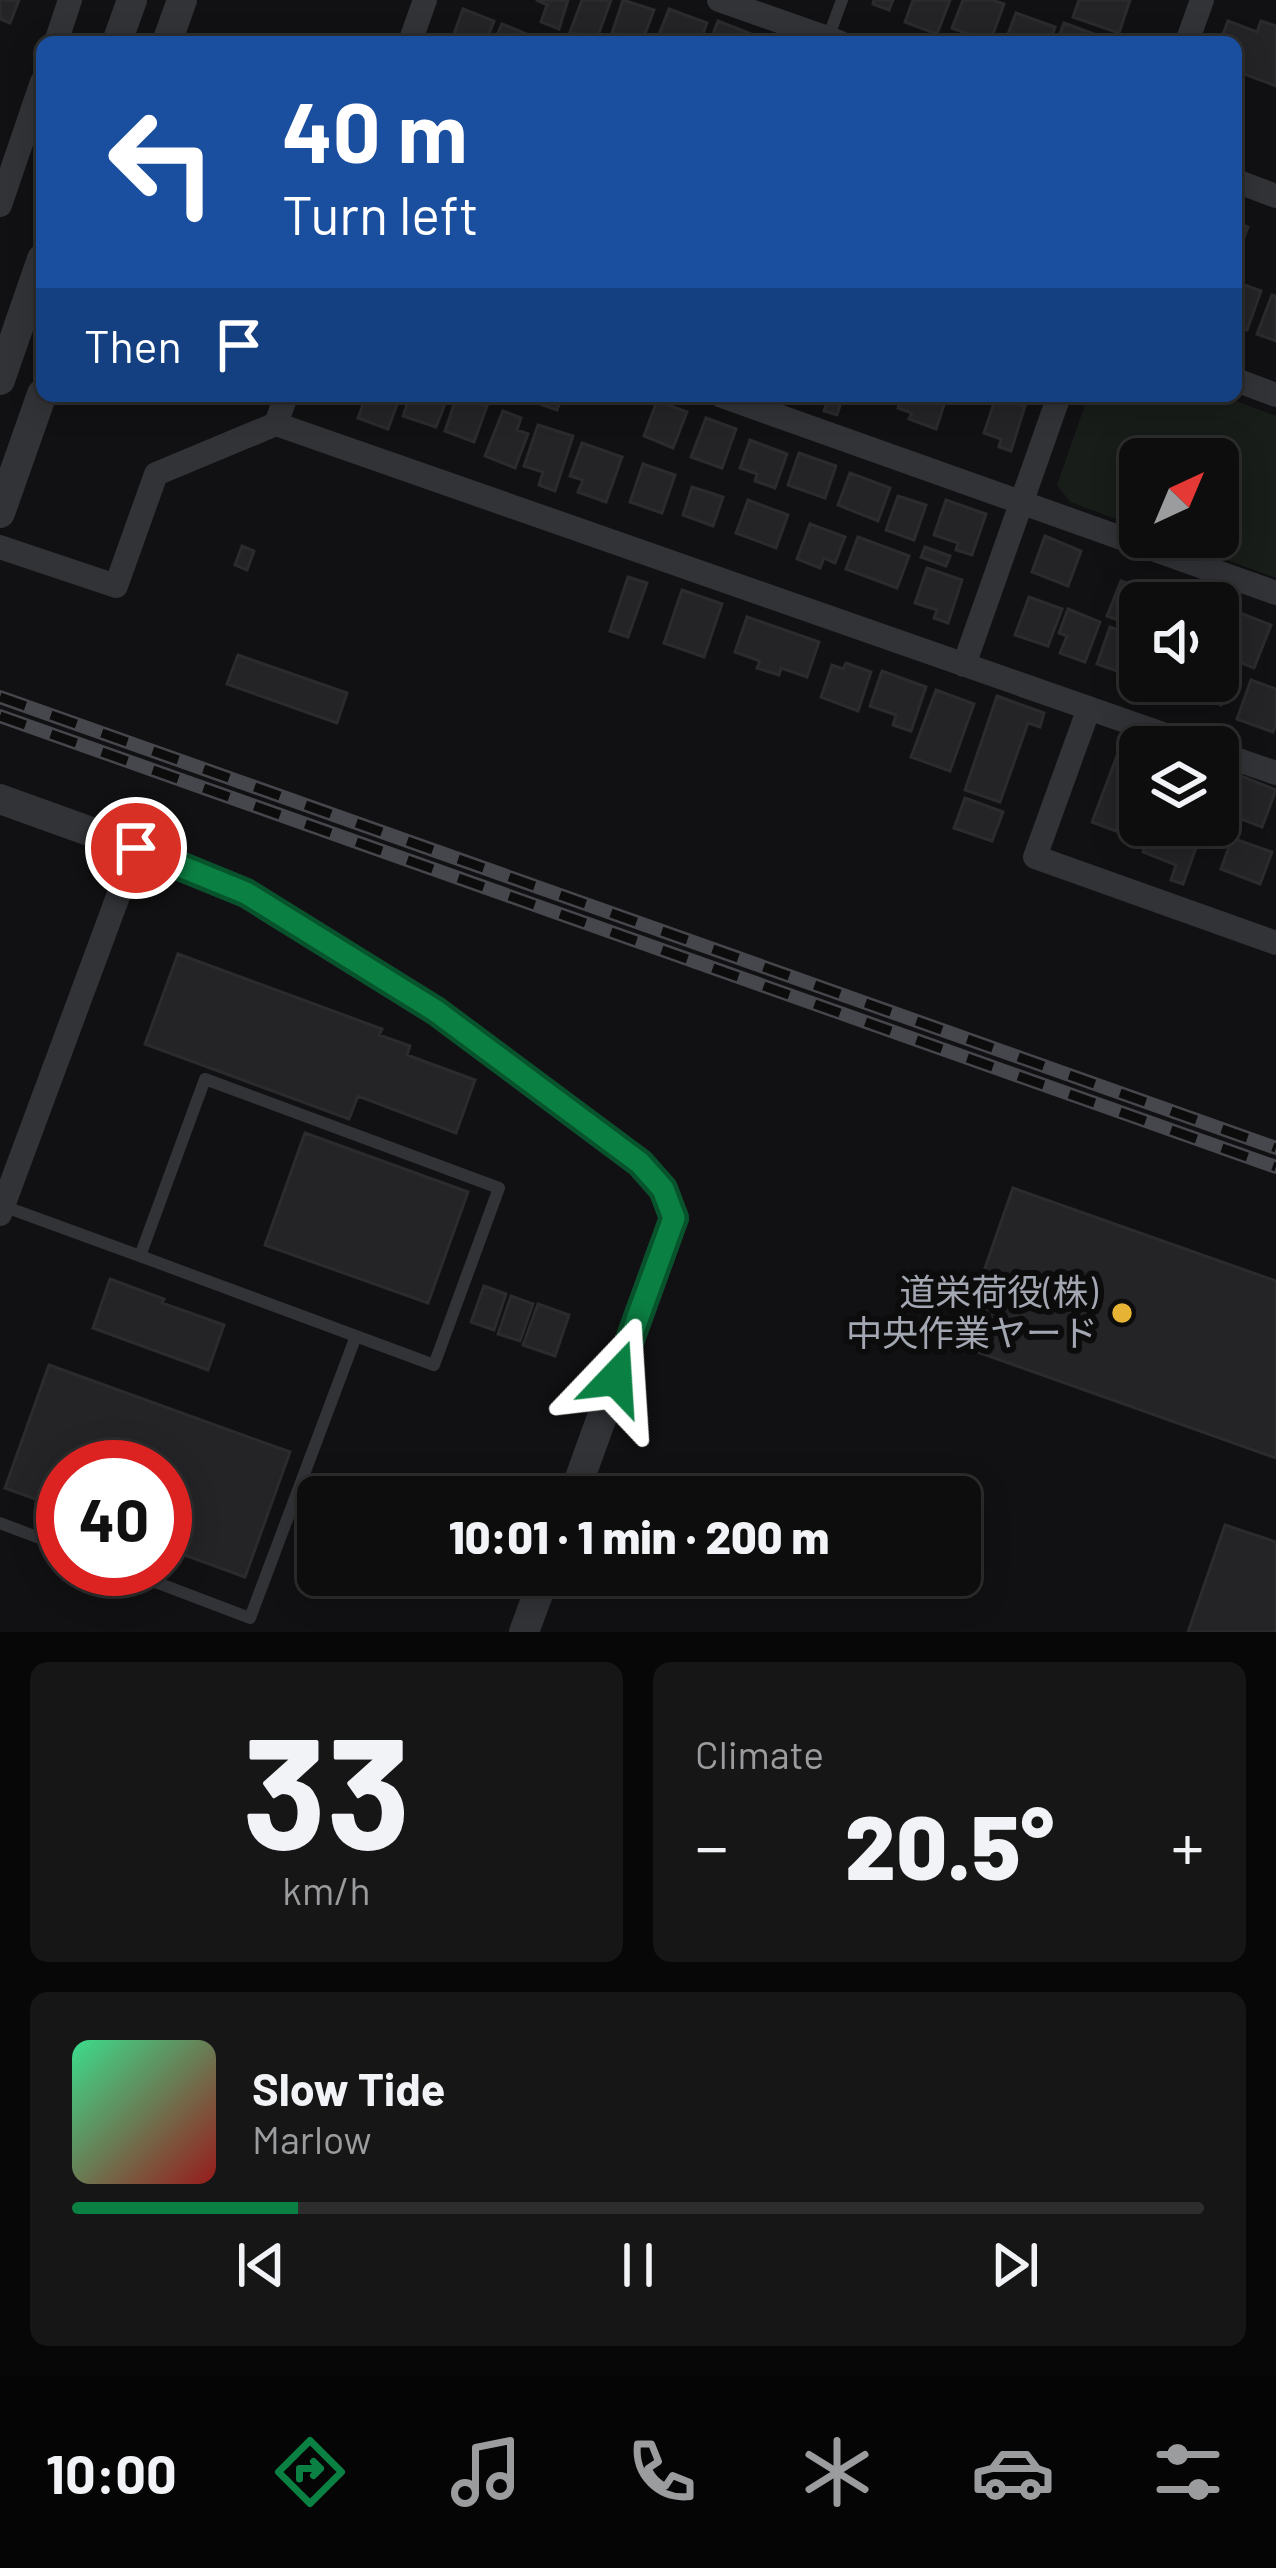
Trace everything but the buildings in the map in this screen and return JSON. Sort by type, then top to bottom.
[{"type":"street","points":[[58,36],[70,0]]},
{"type":"street","points":[[119,36],[132,0]]},
{"type":"street","points":[[169,36],[182,0]]},
{"type":"street","points":[[412,36],[425,0]]},
{"type":"street","points":[[719,0],[822,36]]},
{"type":"street","points":[[1188,36],[1202,0]]},
{"type":"street","points":[[0,205],[36,100]]},
{"type":"street","points":[[1242,184],[1276,196]]},
{"type":"street","points":[[0,380],[36,276]]},
{"type":"street","points":[[1242,382],[1276,395]]},
{"type":"street","points":[[3,503],[39,402]]},
{"type":"street","points":[[276,424],[284,402]]},
{"type":"street","points":[[739,402],[1276,593]]},
{"type":"street","points":[[964,664],[1057,402]]},
{"type":"street","points":[[0,547],[116,586],[156,474],[276,424],[1140,726]]},
{"type":"street","points":[[1089,708],[1035,856],[1276,943]]},
{"type":"street","points":[[1239,760],[1276,773]]},
{"type":"street","points":[[0,800],[246,893],[436,1011],[640,1163],[663,1189],[674,1218],[581,1476]]},
{"type":"street","points":[[2,1210],[136,848]]},
{"type":"street","points":[[524,1632],[537,1596]]},
{"type":"lane","points":[[834,36],[842,0]]},
{"type":"lane","points":[[2,1210],[434,1365],[499,1188],[205,1079],[140,1256]]},
{"type":"lane","points":[[192,1596],[250,1618],[356,1336]]},
{"type":"lane","points":[[0,1523],[36,1537]]},
{"type":"shaded area","points":[[1086,402],[1238,402],[1276,416],[1276,578],[1221,558],[1239,558],[1239,438],[1119,438],[1119,520],[1070,502],[1057,485]]},
{"type":"railway","points":[[0,697],[1276,1148]]},
{"type":"railway","points":[[0,716],[1276,1167]]},
{"type":"place","name":"道栄荷役(株) 中央作業ヤード","points":[[1122,1313]]},
{"type":"route","points":[[136,848],[246,893],[436,1011],[640,1163],[663,1189],[674,1218],[616,1378]]}]
